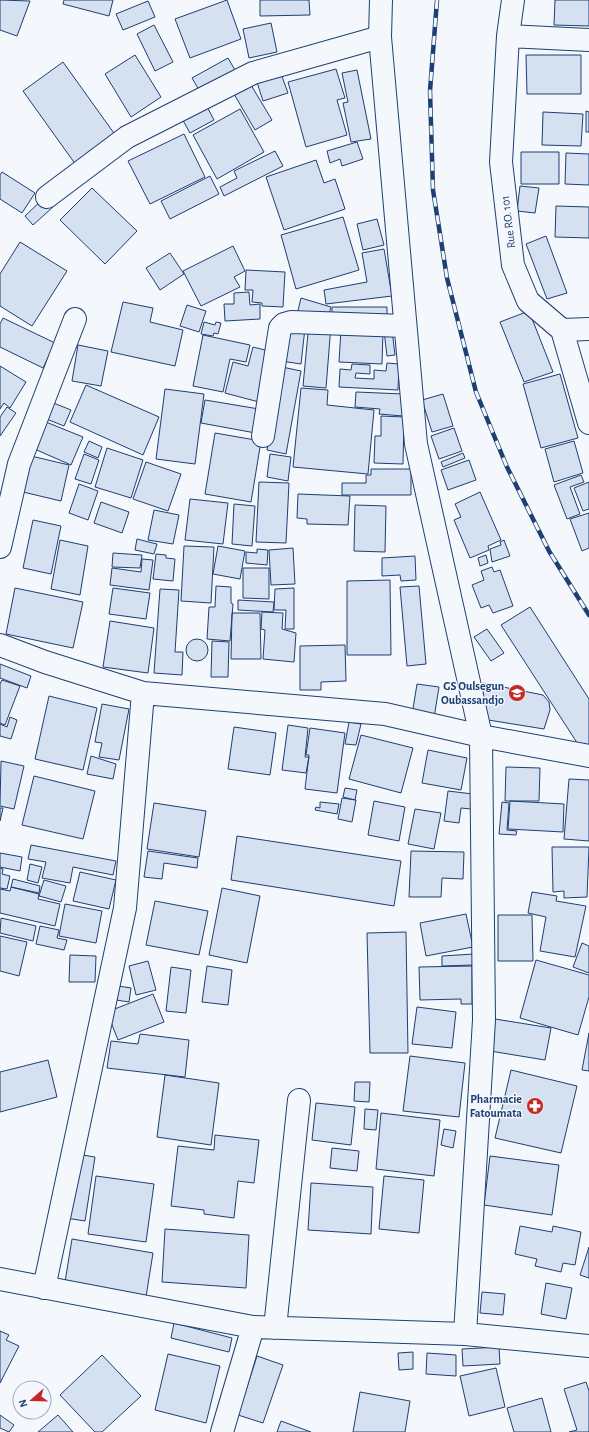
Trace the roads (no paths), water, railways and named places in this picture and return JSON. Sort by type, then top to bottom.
[{"type":"street","points":[[381,0],[380,37],[416,444],[481,736],[484,1020],[465,1334]]},
{"type":"street","name":"Rue RO. 101","points":[[513,0],[508,36],[500,162],[513,265],[528,301],[562,330]]},
{"type":"street","points":[[508,36],[589,40]]},
{"type":"street","points":[[47,197],[127,137],[253,73],[380,37]]},
{"type":"street","points":[[0,547],[19,464],[75,319]]},
{"type":"street","points":[[263,436],[280,328],[284,324],[291,322],[405,326]]},
{"type":"street","points":[[589,329],[562,330],[589,423]]},
{"type":"street","points":[[0,645],[45,662],[143,693],[385,714],[481,736],[589,756]]},
{"type":"street","points":[[44,1288],[125,908],[143,693]]},
{"type":"street","points":[[275,1328],[299,1100]]},
{"type":"street","points":[[0,1279],[253,1327],[465,1334],[589,1346]]},
{"type":"street","points":[[222,1432],[253,1327]]},
{"type":"railway","points":[[437,0],[430,91],[433,190],[447,278],[476,392],[507,467],[549,551],[589,615]]},
{"type":"place","name":"GS Oulsegun Oubassandjo","points":[[517,693]]},
{"type":"place","name":"Pharmacie Fatoumata","points":[[535,1106]]}]
